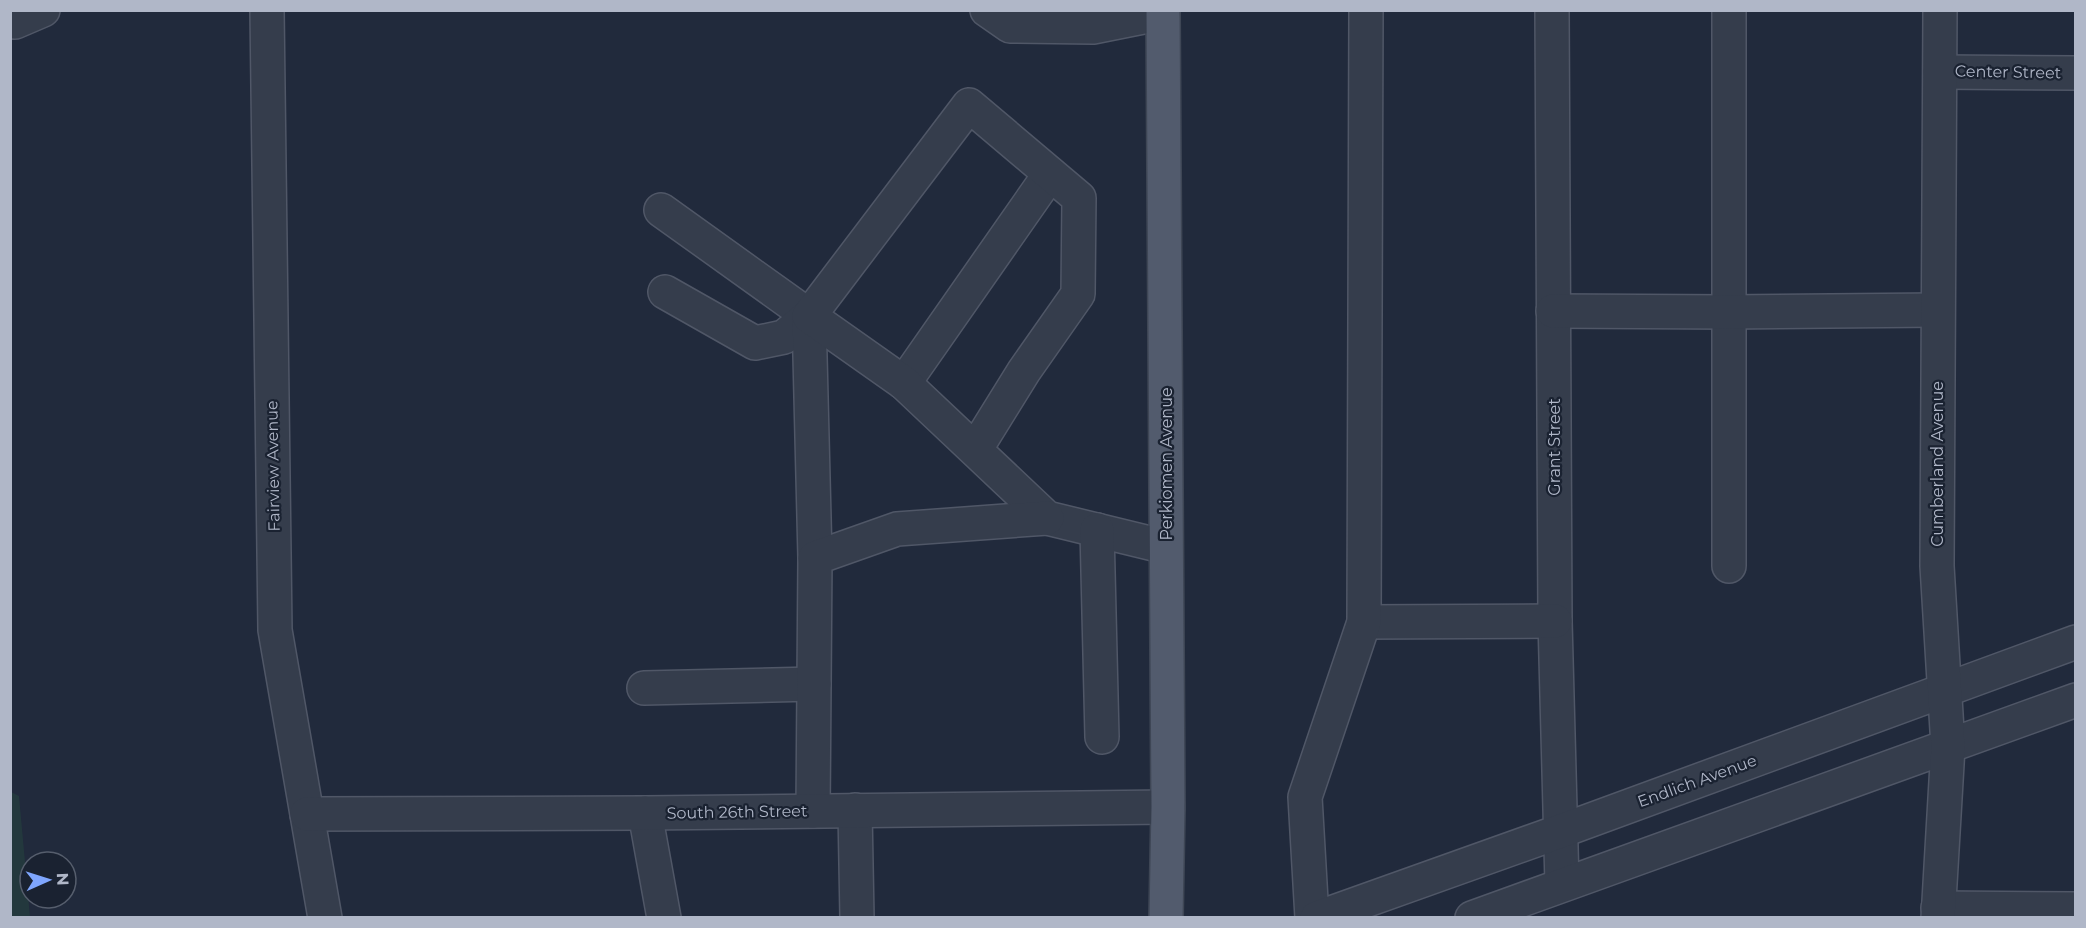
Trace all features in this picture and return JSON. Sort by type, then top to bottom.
[{"type":"main road","name":"Perkiomen Avenue","points":[[1163,12],[1168,807],[1166,918]]},
{"type":"street","points":[[10,20],[15,22],[43,10]]},
{"type":"street","name":"Fairview Avenue","points":[[267,10],[275,630],[325,918]]},
{"type":"street","points":[[987,10],[1010,26],[1093,27],[1163,12]]},
{"type":"street","points":[[1312,918],[1305,796],[1364,622],[1366,10]]},
{"type":"street","name":"Grant Street","points":[[1552,10],[1555,621],[1562,884]]},
{"type":"street","points":[[1729,10],[1729,566]]},
{"type":"street","name":"Cumberland Avenue","points":[[1938,913],[1948,747],[1937,566],[1940,10]]},
{"type":"street","name":"Center Street","points":[[1940,72],[2076,73]]},
{"type":"street","points":[[665,292],[755,343],[784,337],[809,316],[969,105],[1079,198],[1078,294],[1024,371],[975,450]]},
{"type":"street","points":[[904,383],[1050,174]]},
{"type":"street","points":[[661,210],[904,383],[1047,518]]},
{"type":"street","points":[[1553,310],[1728,312],[1937,310]]},
{"type":"street","points":[[809,316],[815,558],[813,811]]},
{"type":"street","points":[[815,558],[897,529],[1047,518],[1166,547]]},
{"type":"street","points":[[1096,530],[1102,737]]},
{"type":"street","points":[[1364,622],[1555,621]]},
{"type":"street","name":"Endlich Avenue","points":[[1317,918],[2076,642]]},
{"type":"street","points":[[644,688],[814,684]]},
{"type":"street","points":[[1472,918],[2076,700]]},
{"type":"street","name":"South 26th Street","points":[[307,814],[1168,807]]},
{"type":"street","points":[[855,810],[857,918]]},
{"type":"street","points":[[645,813],[664,918]]},
{"type":"street","points":[[1938,913],[2076,909]]},
{"type":"green space","points":[[11,792],[19,796],[24,850],[18,850],[18,910],[29,910],[30,917],[11,917]]}]
